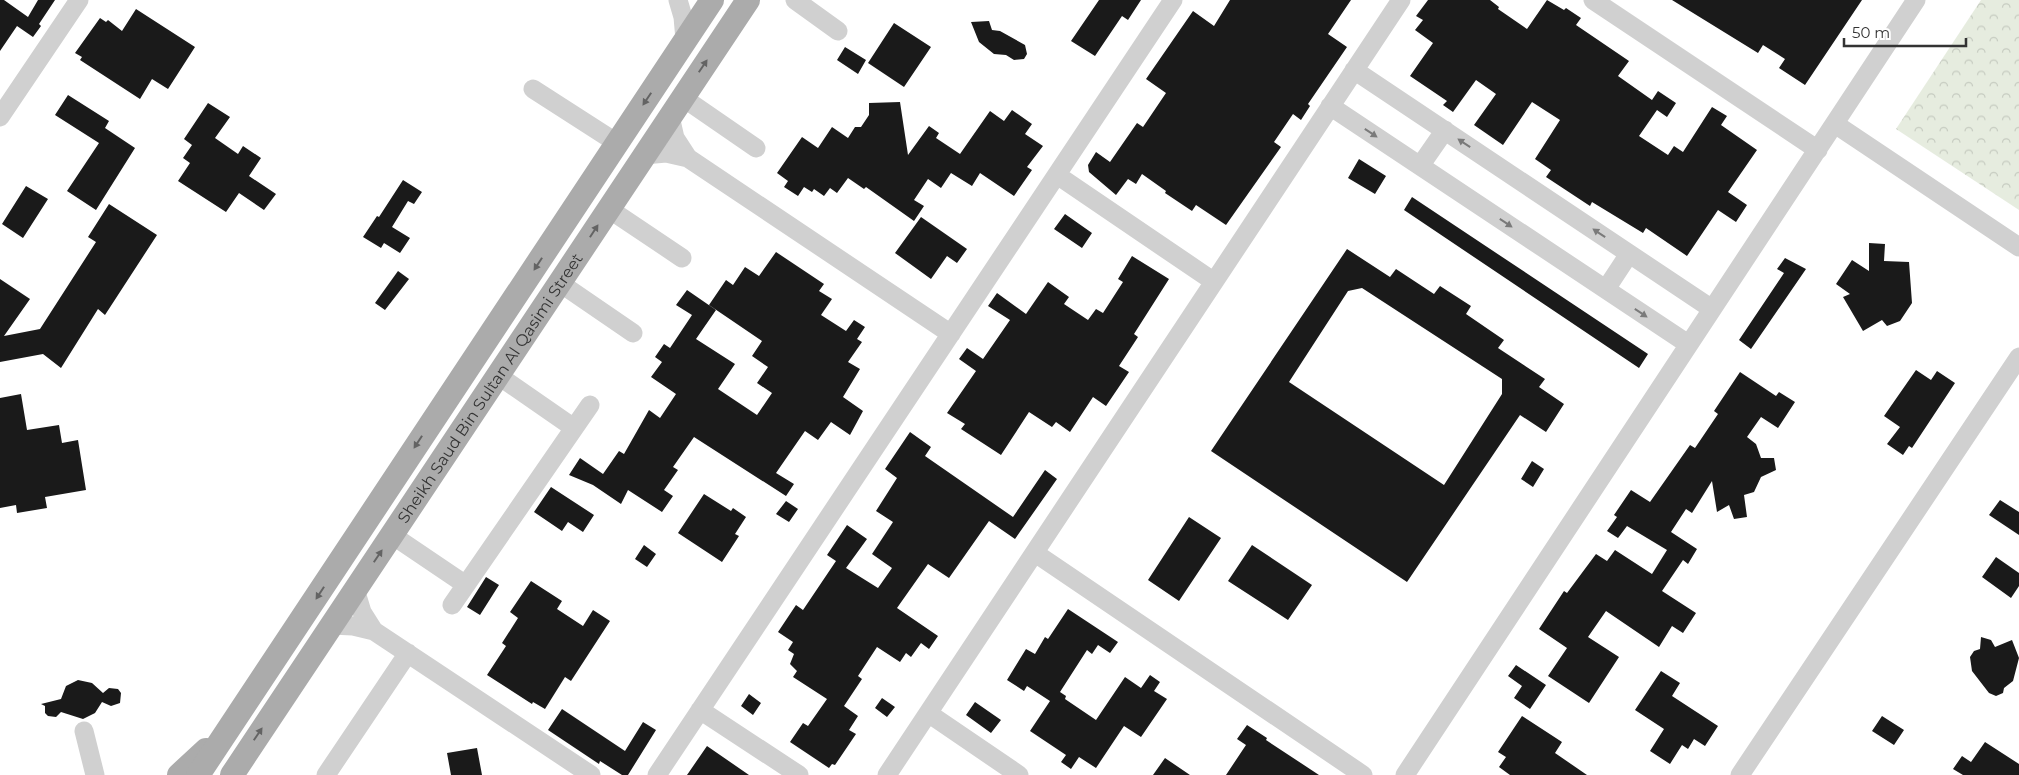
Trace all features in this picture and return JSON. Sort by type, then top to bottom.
[{"type":"main road","name":"Sheikh Saud Bin Sultan Al Qasimi Street","points":[[198,775],[320,593],[443,402],[712,0]]},
{"type":"main road","name":"Sheikh Saud Bin Sultan Al Qasimi Street","points":[[232,775],[748,0]]},
{"type":"main road","points":[[443,402],[438,427],[441,434],[454,443]]},
{"type":"main road","points":[[179,775],[227,730]]},
{"type":"street","points":[[0,117],[79,0]]},
{"type":"street","points":[[678,0],[683,17],[685,40]]},
{"type":"street","points":[[795,0],[838,31]]},
{"type":"street","points":[[657,775],[1173,0]]},
{"type":"street","points":[[887,775],[1401,0]]},
{"type":"street","points":[[1593,0],[1818,150]]},
{"type":"street","points":[[1405,775],[1916,0]]},
{"type":"street","points":[[1354,70],[1712,309]]},
{"type":"street","points":[[533,89],[617,143]]},
{"type":"street","points":[[688,158],[675,138],[676,106],[756,148]]},
{"type":"street","points":[[1330,106],[1688,344]]},
{"type":"street","points":[[1835,124],[2019,247]]},
{"type":"street","points":[[1420,166],[1445,130]]},
{"type":"street","points":[[644,155],[666,153],[688,158],[951,334]]},
{"type":"street","points":[[1057,175],[1213,281]]},
{"type":"street","points":[[609,209],[682,258]]},
{"type":"street","points":[[1606,289],[1629,254]]},
{"type":"street","points":[[560,283],[633,333]]},
{"type":"street","points":[[1740,775],[2019,357]]},
{"type":"street","points":[[499,376],[574,428]]},
{"type":"street","points":[[452,605],[590,405]]},
{"type":"street","points":[[392,535],[466,585]]},
{"type":"street","points":[[1035,553],[1363,775]]},
{"type":"street","points":[[355,589],[362,612],[374,631]]},
{"type":"street","points":[[331,625],[352,626],[374,631],[591,775]]},
{"type":"street","points":[[326,775],[408,653]]},
{"type":"street","points":[[700,710],[799,775]]},
{"type":"street","points":[[928,713],[1019,775]]},
{"type":"street","points":[[84,732],[95,775]]},
{"type":"green space","points":[[1981,0],[2019,0],[2019,210],[1896,129]]},
{"type":"building","points":[[0,0],[4,0],[28,17],[38,0],[55,0],[33,37],[17,26],[0,51]]},
{"type":"building","points":[[1099,0],[1141,0],[1128,20],[1122,16],[1095,56],[1071,41]]},
{"type":"building","points":[[1230,0],[1351,0],[1328,34],[1347,47],[1308,104],[1310,106],[1301,120],[1293,114],[1274,142],[1281,147],[1226,225],[1196,205],[1192,211],[1165,193],[1166,191],[1142,174],[1136,184],[1128,179],[1116,195],[1089,172],[1088,165],[1096,152],[1110,162],[1137,123],[1143,127],[1166,93],[1146,79],[1193,11],[1214,26]]},
{"type":"building","points":[[1428,0],[1490,0],[1499,7],[1498,9],[1527,29],[1547,0],[1564,10],[1566,8],[1581,18],[1576,25],[1629,61],[1618,76],[1652,100],[1658,91],[1676,103],[1667,117],[1657,110],[1639,136],[1668,155],[1674,146],[1683,152],[1712,107],[1727,116],[1721,125],[1757,150],[1728,192],[1747,205],[1736,222],[1718,210],[1687,256],[1646,228],[1643,233],[1592,202],[1590,206],[1546,177],[1551,170],[1535,159],[1560,120],[1532,102],[1503,145],[1474,125],[1496,94],[1476,80],[1453,112],[1443,105],[1447,101],[1410,76],[1433,43],[1415,30],[1423,20],[1416,16]]},
{"type":"building","points":[[1672,0],[1862,0],[1805,85],[1779,68],[1785,59],[1763,45],[1758,53]]},
{"type":"building","points":[[136,9],[195,47],[168,89],[152,79],[140,99],[80,60],[82,57],[75,53],[100,18],[106,22],[108,20],[122,31]]},
{"type":"building","points":[[989,21],[992,30],[1000,31],[1025,45],[1027,54],[1024,59],[1014,60],[1006,55],[994,54],[979,42],[971,22]]},
{"type":"building","points":[[894,23],[931,47],[904,87],[868,63]]},
{"type":"building","points":[[845,47],[866,60],[858,74],[837,60]]},
{"type":"building","points":[[68,95],[109,121],[105,128],[135,148],[96,210],[67,191],[99,143],[55,115]]},
{"type":"building","points":[[900,102],[908,155],[929,126],[939,133],[936,138],[960,154],[990,111],[1004,121],[1012,110],[1032,124],[1025,134],[1043,146],[1027,167],[1032,170],[1014,196],[980,173],[972,186],[951,173],[941,188],[928,179],[914,200],[924,206],[914,221],[866,187],[864,189],[848,178],[837,193],[830,188],[824,196],[814,189],[812,192],[804,187],[798,196],[784,187],[788,181],[777,173],[802,137],[818,148],[832,127],[848,138],[855,127],[861,127],[869,115],[869,103]]},
{"type":"building","points":[[208,103],[230,117],[215,138],[238,154],[243,146],[261,158],[249,176],[276,194],[264,210],[239,193],[226,212],[178,181],[190,163],[183,158],[192,145],[184,139]]},
{"type":"building","points":[[1359,159],[1386,176],[1375,194],[1348,178]]},
{"type":"building","points":[[403,180],[422,192],[414,204],[408,201],[392,227],[410,238],[400,253],[384,243],[381,248],[363,237],[377,216],[379,217]]},
{"type":"building","points":[[26,186],[48,199],[23,238],[2,224]]},
{"type":"building","points":[[1412,197],[1648,354],[1639,368],[1404,210]]},
{"type":"building","points":[[109,204],[157,235],[105,315],[98,309],[61,368],[43,354],[0,362],[0,279],[30,299],[4,336],[40,329],[96,242],[88,237]]},
{"type":"building","points":[[1065,214],[1092,233],[1082,248],[1054,229]]},
{"type":"building","points":[[921,217],[967,249],[957,263],[947,256],[931,279],[895,253]]},
{"type":"building","points":[[1869,243],[1885,244],[1884,261],[1909,262],[1912,303],[1900,321],[1887,326],[1882,320],[1863,331],[1843,297],[1850,294],[1836,284],[1852,260],[1869,271]]},
{"type":"building","points":[[1347,249],[1390,277],[1396,269],[1434,294],[1440,286],[1471,306],[1466,314],[1504,340],[1498,348],[1545,379],[1539,387],[1564,404],[1546,432],[1520,415],[1407,582],[1211,451]],"holes":[[[1362,288],[1502,379],[1502,394],[1444,485],[1289,382],[1348,291]]]},
{"type":"building","points":[[776,252],[824,284],[819,291],[832,299],[821,315],[846,331],[854,320],[865,327],[857,339],[862,342],[848,362],[860,369],[843,397],[863,411],[850,435],[831,422],[818,440],[805,431],[776,473],[794,484],[786,496],[694,437],[673,467],[678,470],[664,490],[673,496],[662,512],[628,490],[621,504],[593,485],[569,475],[580,458],[603,474],[619,451],[624,454],[649,410],[660,418],[676,394],[651,377],[662,362],[655,357],[664,344],[670,348],[692,315],[676,305],[687,290],[716,310],[696,339],[735,364],[718,389],[757,415],[772,393],[757,383],[768,367],[752,356],[762,341],[709,305],[726,280],[733,285],[745,267],[759,276]]},
{"type":"building","points":[[1132,256],[1169,279],[1134,334],[1138,337],[1119,366],[1129,372],[1106,406],[1093,397],[1070,432],[1056,422],[1052,427],[1029,412],[1001,455],[961,429],[965,424],[947,413],[976,371],[959,359],[967,348],[983,359],[1010,320],[988,306],[997,293],[1026,314],[1048,282],[1069,297],[1064,304],[1088,320],[1096,309],[1103,313],[1123,282],[1118,279]]},
{"type":"building","points":[[1785,258],[1806,269],[1751,349],[1739,340],[1784,273],[1777,269]]},
{"type":"building","points":[[398,271],[409,279],[385,310],[375,303]]},
{"type":"building","points":[[1916,370],[1931,380],[1937,371],[1955,383],[1912,448],[1909,446],[1903,455],[1887,444],[1900,427],[1884,416]]},
{"type":"building","points":[[1740,372],[1776,396],[1779,392],[1795,402],[1778,428],[1761,417],[1747,437],[1756,444],[1761,458],[1774,458],[1776,470],[1761,477],[1754,492],[1744,495],[1747,517],[1734,519],[1729,505],[1717,512],[1712,481],[1692,513],[1686,509],[1671,532],[1697,549],[1688,564],[1683,560],[1662,591],[1696,613],[1683,633],[1672,626],[1659,647],[1606,611],[1588,637],[1619,657],[1589,703],[1548,676],[1567,648],[1539,629],[1564,591],[1567,593],[1596,554],[1607,561],[1615,550],[1652,574],[1667,550],[1627,526],[1618,538],[1607,531],[1617,517],[1614,515],[1631,490],[1650,502],[1690,445],[1695,448],[1718,414],[1714,411]]},
{"type":"building","points":[[21,394],[27,430],[59,425],[62,443],[78,440],[86,490],[45,497],[47,508],[17,513],[16,505],[0,508],[0,398]]},
{"type":"building","points":[[910,432],[931,447],[925,456],[1013,517],[1045,470],[1057,479],[1015,539],[989,521],[949,578],[928,564],[897,608],[938,636],[929,649],[921,643],[911,657],[906,653],[900,662],[877,647],[858,676],[862,679],[844,706],[858,716],[849,730],[856,734],[835,765],[832,764],[829,768],[790,742],[803,723],[808,726],[827,699],[793,677],[797,671],[790,664],[794,654],[788,650],[793,642],[778,632],[796,605],[803,610],[836,561],[827,555],[847,525],[867,539],[846,568],[878,588],[892,568],[872,554],[893,522],[876,511],[897,478],[885,469]]},
{"type":"building","points":[[1532,461],[1544,469],[1533,487],[1521,479]]},
{"type":"building","points":[[551,487],[594,515],[583,532],[568,522],[562,531],[534,512]]},
{"type":"building","points":[[704,494],[731,511],[733,508],[746,517],[735,534],[739,536],[722,562],[678,533]]},
{"type":"building","points":[[2000,500],[2019,512],[2019,535],[1989,515]]},
{"type":"building","points":[[786,501],[798,509],[789,522],[776,514]]},
{"type":"building","points":[[1189,517],[1221,538],[1179,601],[1148,580]]},
{"type":"building","points":[[644,545],[656,554],[647,567],[635,559]]},
{"type":"building","points":[[1252,545],[1312,585],[1288,620],[1228,581]]},
{"type":"building","points":[[1996,557],[2019,573],[2019,586],[2011,598],[1982,577]]},
{"type":"building","points":[[486,577],[499,585],[480,615],[467,607]]},
{"type":"building","points":[[531,581],[562,601],[557,609],[583,626],[593,610],[610,621],[571,681],[565,677],[545,709],[533,702],[532,704],[487,675],[506,646],[502,643],[518,618],[510,612]]},
{"type":"building","points":[[1068,609],[1118,642],[1110,653],[1098,645],[1092,654],[1087,650],[1060,692],[1066,696],[1065,699],[1096,720],[1125,677],[1141,688],[1150,675],[1160,682],[1154,691],[1167,699],[1141,737],[1124,726],[1096,768],[1079,757],[1071,769],[1061,762],[1066,755],[1030,731],[1050,701],[1027,686],[1024,691],[1007,680],[1026,649],[1035,654],[1045,637],[1048,639]]},
{"type":"building","points":[[1981,637],[1991,640],[1995,647],[2012,640],[2019,658],[2013,681],[2004,688],[2003,693],[1996,696],[1989,693],[1972,671],[1970,657],[1974,651],[1980,649]]},
{"type":"building","points":[[1516,665],[1546,685],[1530,709],[1514,698],[1522,686],[1508,676]]},
{"type":"building","points":[[1661,671],[1680,683],[1672,696],[1718,726],[1705,746],[1694,739],[1688,749],[1682,745],[1670,764],[1650,751],[1664,729],[1635,710]]},
{"type":"building","points":[[78,680],[92,683],[103,693],[109,688],[118,689],[121,693],[120,703],[111,706],[102,702],[95,713],[83,719],[61,712],[56,717],[48,716],[45,713],[45,706],[41,704],[61,699],[66,686]]},
{"type":"building","points":[[749,694],[761,703],[753,715],[741,706]]},
{"type":"building","points":[[882,698],[895,707],[887,717],[875,708]]},
{"type":"building","points":[[975,702],[1001,720],[991,733],[966,715]]},
{"type":"building","points":[[562,709],[625,751],[643,722],[656,730],[628,775],[622,775],[600,761],[599,764],[548,730]]},
{"type":"building","points":[[1522,716],[1562,742],[1555,753],[1587,775],[1510,775],[1499,767],[1506,757],[1498,752]]},
{"type":"building","points":[[1882,716],[1904,730],[1894,745],[1872,731]]},
{"type":"building","points":[[1247,725],[1319,775],[1226,775],[1246,745],[1237,739]]},
{"type":"building","points":[[1985,742],[2019,764],[2019,775],[1963,775],[1953,769],[1962,756],[1971,762]]},
{"type":"building","points":[[707,746],[749,775],[687,775]]},
{"type":"building","points":[[477,748],[482,775],[451,775],[447,753]]},
{"type":"building","points":[[1165,758],[1190,775],[1153,775]]}]
